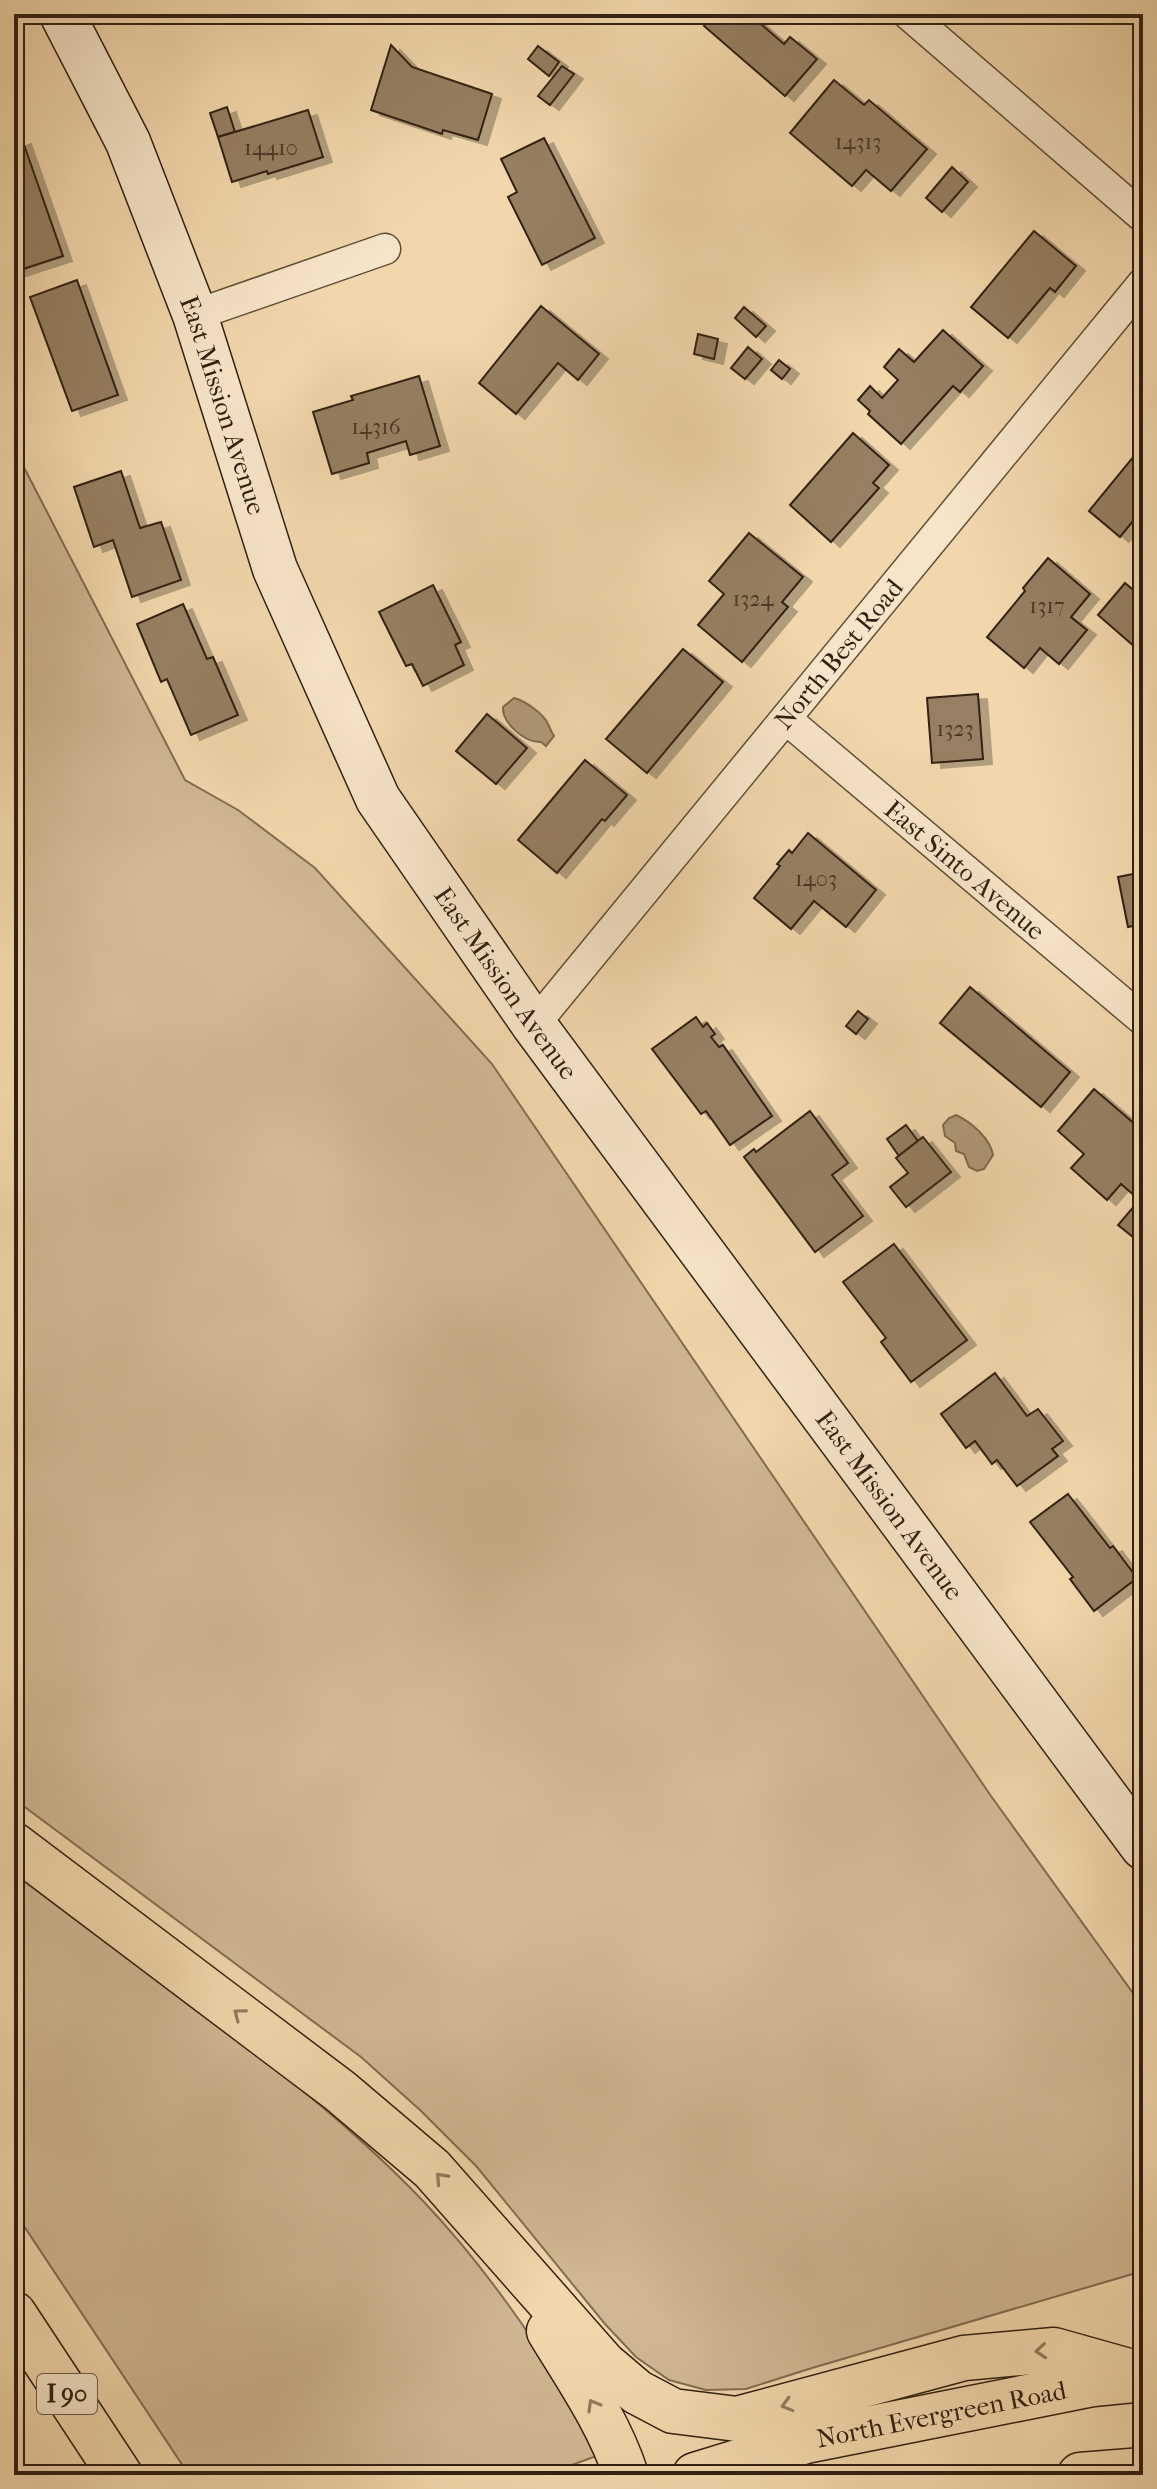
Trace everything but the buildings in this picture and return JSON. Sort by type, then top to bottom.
[{"type":"main road","points":[[14,1845],[340,2091],[432,2169],[604,2364],[637,2392],[673,2411],[737,2419],[964,2358],[1054,2350],[1143,2377]]},
{"type":"main road","points":[[493,2236],[599,2415],[626,2475]]},
{"type":"main road","name":"I 90","points":[[14,2314],[120,2475]]},
{"type":"main road","name":"North Evergreen Road","points":[[695,2475],[806,2441],[1093,2384],[1143,2377]]},
{"type":"main road","points":[[1080,2475],[1143,2470]]},
{"type":"street","name":"East Mission Avenue","points":[[62,14],[128,142],[195,315],[275,569],[378,799],[534,1025],[1143,1847]]},
{"type":"street","points":[[908,14],[1143,217]]},
{"type":"street","points":[[195,315],[385,249]]},
{"type":"street","name":"North Best Road","points":[[534,1025],[1143,283]]},
{"type":"street","name":"East Sinto Avenue","points":[[786,719],[1143,1020]]},
{"type":"shaded area","points":[[14,448],[185,780],[238,810],[315,868],[492,1064],[991,1796],[1143,2007],[1143,2271],[746,2389],[706,2390],[669,2380],[636,2357],[605,2324],[477,2167],[361,2057],[14,1799]]},
{"type":"shaded area","points":[[514,698],[533,708],[546,720],[554,736],[546,746],[522,736],[506,719],[503,707]]},
{"type":"shaded area","points":[[956,1115],[974,1126],[988,1143],[993,1155],[984,1169],[977,1171],[969,1167],[964,1154],[956,1151],[955,1143],[945,1136],[943,1125]]},
{"type":"shaded area","points":[[14,1870],[277,2070],[377,2156],[424,2202],[499,2292],[605,2453],[544,2475],[189,2475],[14,2211]]}]
